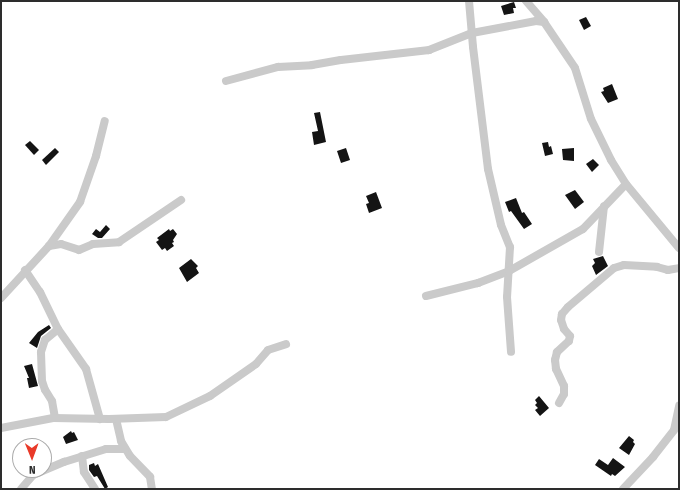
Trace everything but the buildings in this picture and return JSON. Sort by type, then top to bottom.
[{"type":"street","points":[[469,1],[488,169],[500,225],[510,247],[508,297],[511,352]]},
{"type":"street","points":[[526,1],[544,22],[575,68],[591,119],[611,160],[626,184],[679,248]]},
{"type":"street","points":[[226,81],[274,68],[312,65],[341,60],[429,50],[472,33],[536,21],[544,22]]},
{"type":"street","points":[[1,298],[25,270],[49,246],[82,198],[96,156],[105,121]]},
{"type":"street","points":[[426,296],[478,283],[509,271],[583,229],[604,205],[626,184]]},
{"type":"street","points":[[49,246],[61,244],[78,250],[93,244],[120,242],[181,200]]},
{"type":"street","points":[[598,252],[604,205]]},
{"type":"street","points":[[559,402],[564,394],[564,386],[556,369],[554,360],[557,352],[569,341],[570,336],[564,329],[561,320],[562,314],[568,307],[614,268],[624,265],[657,267],[668,270],[679,268]]},
{"type":"street","points":[[25,270],[40,292],[58,329],[86,370],[100,419]]},
{"type":"street","points":[[55,418],[52,401],[45,390],[42,381],[41,352],[45,340],[58,329]]},
{"type":"street","points":[[1,428],[55,418],[116,419],[162,417],[182,411],[210,396],[250,369],[261,360],[268,350],[286,344]]},
{"type":"street","points":[[622,489],[653,457],[674,430],[679,406]]},
{"type":"street","points":[[116,419],[119,435],[125,449],[150,477],[152,489]]},
{"type":"street","points":[[20,489],[30,477],[36,473],[106,449],[125,449]]},
{"type":"street","points":[[82,456],[86,476],[95,489]]}]
